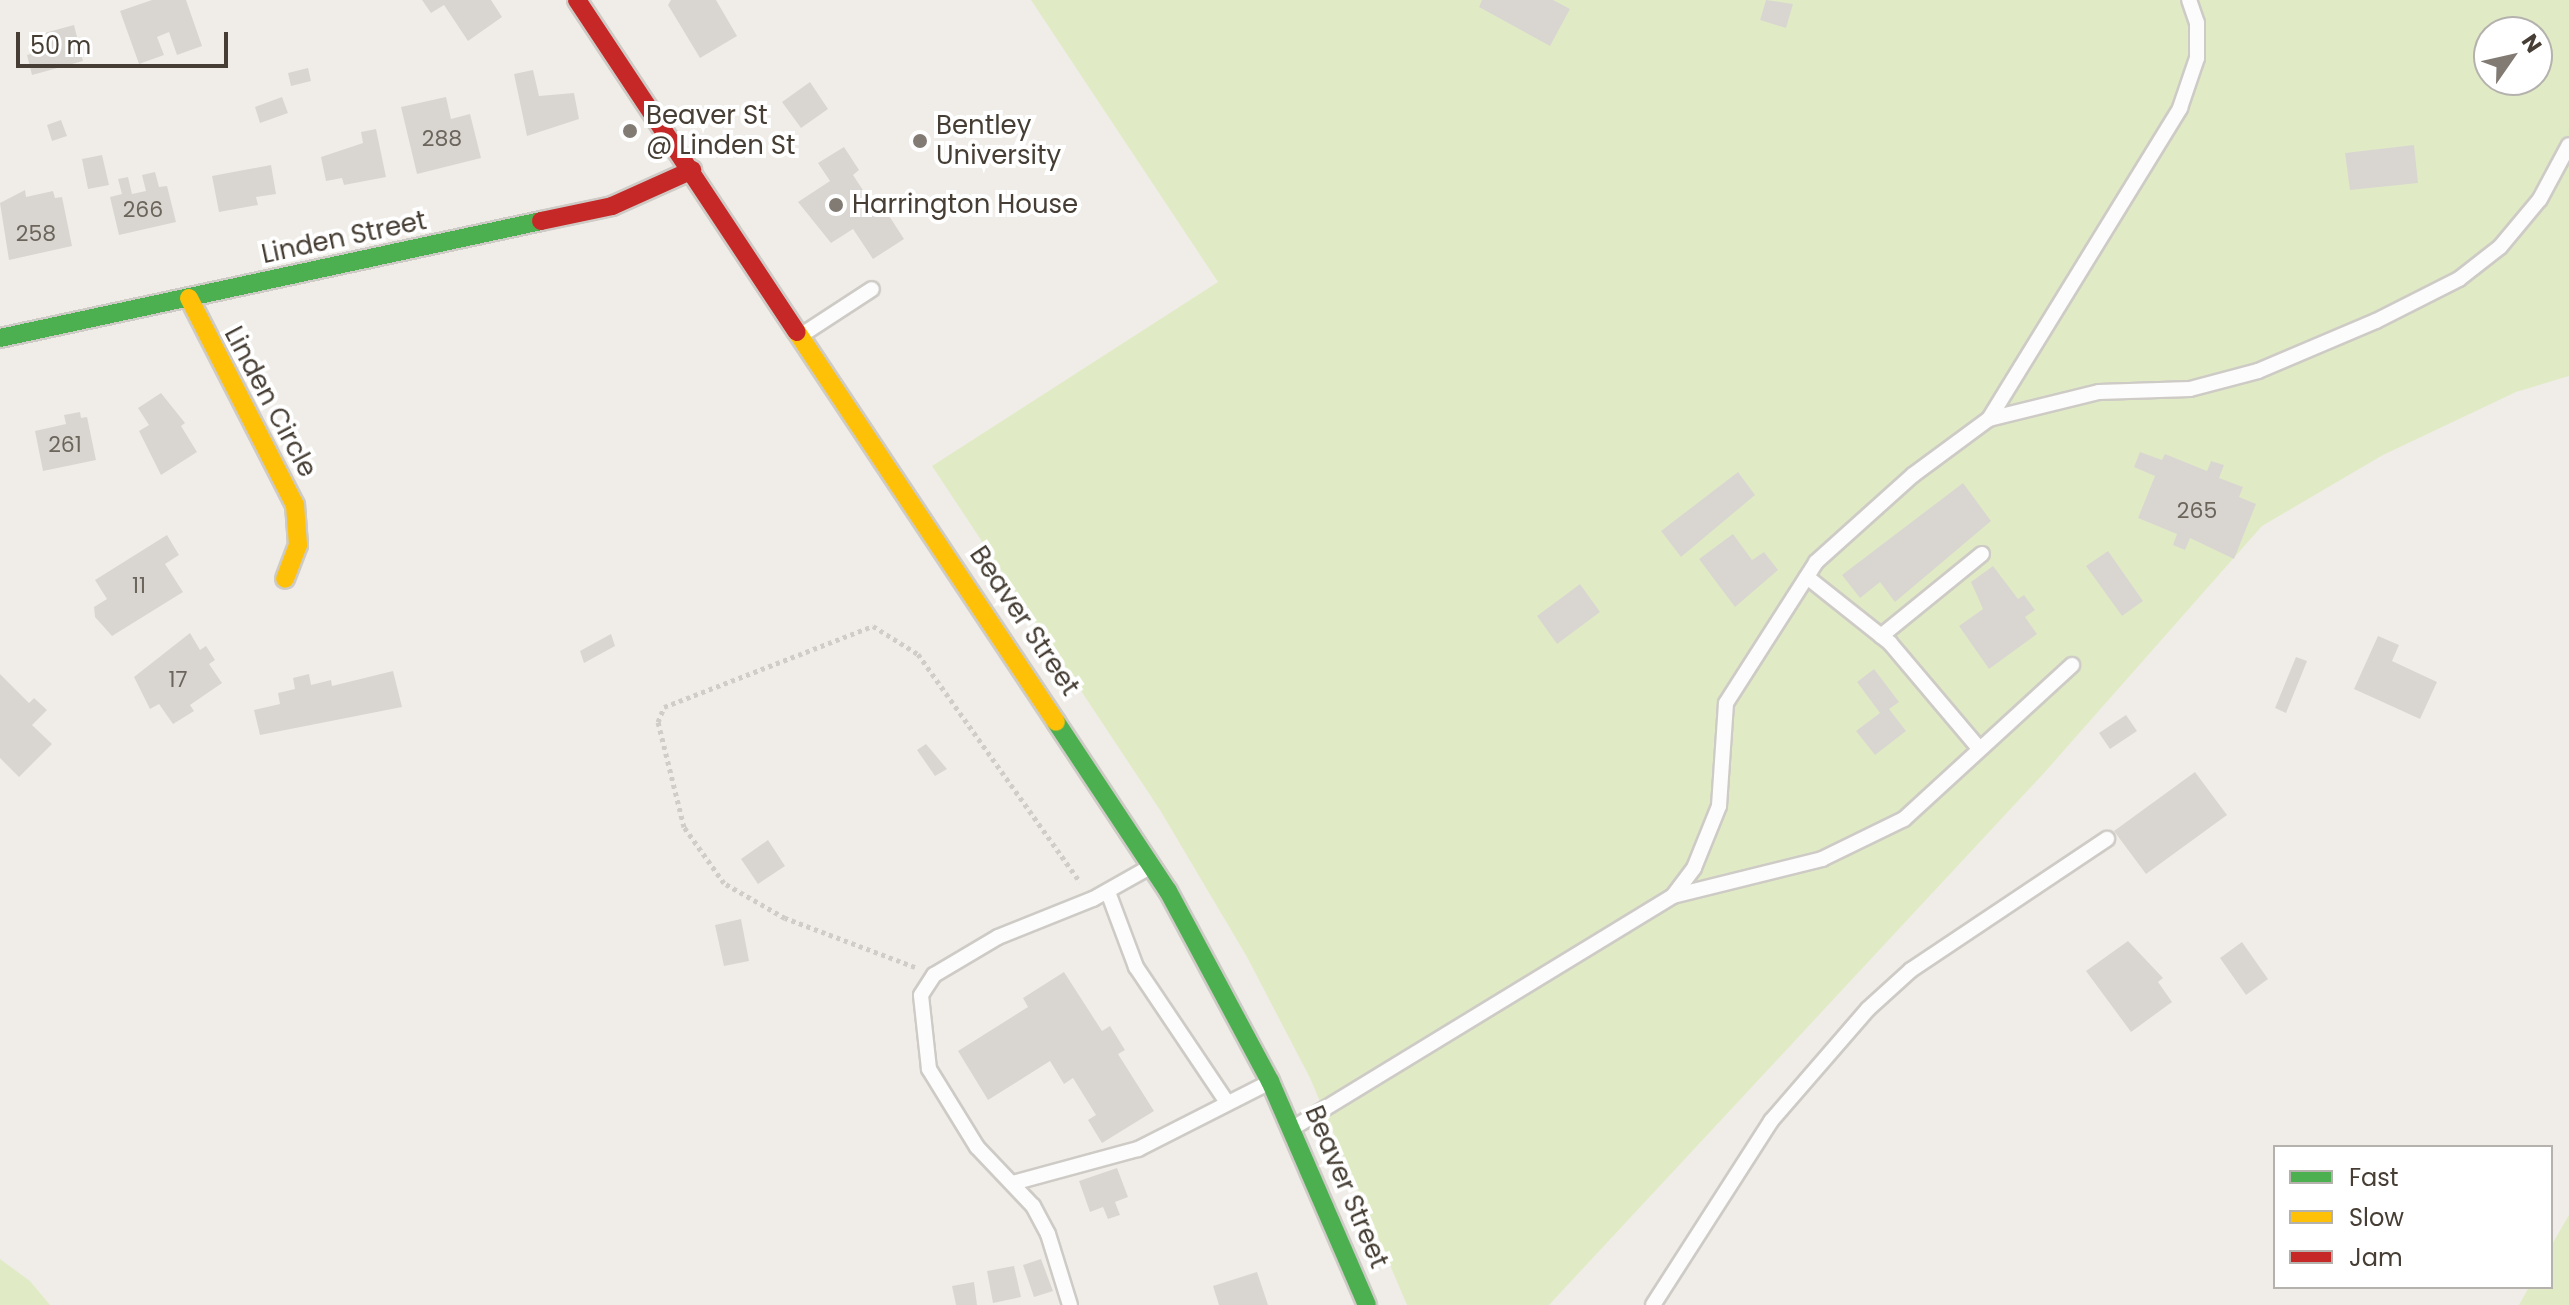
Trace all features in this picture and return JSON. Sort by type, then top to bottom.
[{"type":"main road","name":"Beaver Street","points":[[577,0],[803,335],[1152,866],[1270,1081],[1367,1305]]},
{"type":"main road","name":"Linden Street","points":[[0,338],[612,206],[692,170]]},
{"type":"main road","name":"Linden Circle","points":[[189,298],[295,505],[298,545],[285,579]]},
{"type":"lane","points":[[1673,896],[1710,835],[1719,806],[1726,703],[1807,577],[1865,515],[1989,419],[2180,108],[2197,58],[2197,23],[2189,0]]},
{"type":"lane","points":[[1989,419],[2099,392],[2190,389],[2258,371],[2376,321],[2459,279],[2500,247],[2540,199],[2569,145]]},
{"type":"lane","points":[[803,335],[872,289]]},
{"type":"lane","points":[[1881,636],[1982,554]]},
{"type":"lane","points":[[1807,577],[1881,636],[1978,747]]},
{"type":"lane","points":[[1292,1128],[1673,896],[1770,875],[1863,841],[1904,819],[1978,747],[2072,665]]},
{"type":"lane","points":[[1653,1305],[1771,1121],[1868,1009],[1911,970],[2107,839]]},
{"type":"lane","points":[[1070,1305],[1048,1234],[1013,1183],[977,1147],[929,1069],[921,995],[934,975],[1016,928],[1093,899],[1152,866]]},
{"type":"lane","points":[[1108,892],[1136,967],[1226,1101]]},
{"type":"lane","points":[[1013,1183],[1138,1149],[1270,1081]]},
{"type":"path","points":[[934,975],[785,918],[724,883],[684,827],[658,722],[664,707],[873,626],[918,654],[1093,899]]},
{"type":"green space","points":[[1031,0],[2569,0],[2569,376],[2516,392],[2383,455],[2262,526],[2044,773],[1549,1305],[1407,1305],[1310,1078],[1247,957],[1160,810],[932,466],[1218,282]]},
{"type":"green space","points":[[2569,1215],[2569,1305],[2519,1305],[2528,1289],[2553,1289],[2553,1243]]},
{"type":"green space","points":[[0,1259],[30,1281],[50,1305],[0,1305]]},
{"type":"building","points":[[152,0],[186,0],[202,46],[177,55],[169,32],[157,37],[164,55],[139,64],[120,11]]},
{"type":"building","points":[[422,0],[491,0],[502,17],[468,41],[444,5],[431,13]]},
{"type":"building","points":[[671,0],[716,0],[737,36],[700,58],[668,5]]},
{"type":"building","points":[[1482,0],[1553,0],[1570,9],[1550,46],[1479,7]]},
{"type":"building","points":[[1766,0],[1793,4],[1786,28],[1760,20]]},
{"type":"building","points":[[74,25],[83,61],[32,75],[27,55],[42,51],[37,35]]},
{"type":"building","points":[[308,68],[311,81],[291,86],[288,73]]},
{"type":"building","points":[[533,70],[539,96],[574,93],[579,119],[527,136],[514,74]]},
{"type":"building","points":[[810,82],[828,109],[801,128],[782,102]]},
{"type":"building","points":[[282,97],[288,113],[260,123],[255,107]]},
{"type":"building","points":[[446,97],[451,119],[470,114],[481,158],[417,174],[401,107]]},
{"type":"building","points":[[61,120],[67,136],[52,141],[47,125]]},
{"type":"building","points":[[376,129],[386,177],[344,185],[342,178],[326,181],[321,157],[363,143],[361,132]]},
{"type":"building","points":[[2414,145],[2418,183],[2350,190],[2345,153]]},
{"type":"building","name":"Harrington House","points":[[844,147],[859,170],[853,175],[878,213],[884,208],[904,239],[873,259],[853,229],[831,243],[798,202],[830,181],[818,163]]},
{"type":"building","points":[[102,155],[109,185],[88,189],[82,159]]},
{"type":"building","points":[[271,165],[276,194],[256,197],[258,205],[219,212],[212,176]]},
{"type":"building","points":[[155,172],[159,187],[167,186],[176,222],[119,235],[110,197],[122,194],[118,179],[128,177],[132,194],[146,191],[142,175]]},
{"type":"building","points":[[25,190],[26,197],[53,191],[55,198],[62,197],[72,246],[9,260],[0,203]]},
{"type":"building","points":[[161,393],[185,423],[181,426],[197,452],[161,475],[139,431],[149,425],[138,408]]},
{"type":"building","points":[[80,412],[81,418],[87,417],[96,460],[43,471],[35,431],[66,424],[64,415]]},
{"type":"building","points":[[2140,452],[2162,460],[2165,454],[2207,471],[2211,461],[2224,465],[2219,478],[2243,487],[2239,497],[2256,504],[2234,559],[2190,538],[2185,550],[2173,545],[2177,534],[2138,518],[2155,476],[2134,467]]},
{"type":"building","points":[[1738,472],[1755,495],[1681,557],[1661,531]]},
{"type":"building","points":[[1963,483],[1991,521],[1895,602],[1880,582],[1860,598],[1842,575]]},
{"type":"building","points":[[1733,534],[1752,560],[1764,552],[1778,570],[1735,607],[1699,559]]},
{"type":"building","points":[[167,535],[179,555],[165,564],[183,592],[112,636],[95,617],[94,607],[107,599],[95,580]]},
{"type":"building","points":[[2108,551],[2143,601],[2122,616],[2086,566]]},
{"type":"building","points":[[1993,566],[2018,599],[2024,595],[2035,610],[2025,617],[2037,634],[1989,669],[1959,626],[1983,609],[1971,582]]},
{"type":"building","points":[[1580,584],[1600,612],[1557,644],[1537,616]]},
{"type":"building","points":[[190,633],[200,650],[206,646],[215,660],[209,664],[222,683],[190,705],[194,711],[173,724],[159,704],[150,709],[134,677]]},
{"type":"building","points":[[611,634],[615,646],[584,663],[580,651]]},
{"type":"building","points":[[2378,636],[2399,645],[2392,661],[2437,682],[2420,719],[2354,689]]},
{"type":"building","points":[[2296,657],[2307,661],[2286,713],[2275,708]]},
{"type":"building","points":[[1874,669],[1899,702],[1889,709],[1906,731],[1875,755],[1856,731],[1880,713],[1857,682]]},
{"type":"building","points":[[393,671],[402,707],[260,735],[254,710],[280,704],[278,693],[295,689],[293,678],[309,674],[311,685],[331,680],[332,686]]},
{"type":"building","points":[[0,674],[29,703],[34,698],[47,710],[32,725],[52,744],[19,777],[0,758]]},
{"type":"building","points":[[2126,715],[2137,731],[2110,749],[2099,733]]},
{"type":"building","points":[[926,744],[947,769],[935,776],[917,750]]},
{"type":"building","points":[[2195,772],[2227,815],[2146,874],[2114,831]]},
{"type":"building","points":[[768,840],[785,866],[758,884],[741,859]]},
{"type":"building","points":[[741,919],[749,961],[724,966],[715,925]]},
{"type":"building","points":[[2128,941],[2163,978],[2158,982],[2172,1002],[2131,1032],[2086,971]]},
{"type":"building","points":[[2242,942],[2268,979],[2246,995],[2220,958]]},
{"type":"building","points":[[1064,972],[1102,1031],[1110,1026],[1125,1050],[1118,1054],[1154,1111],[1102,1143],[1088,1120],[1096,1115],[1073,1078],[1064,1084],[1050,1061],[988,1100],[958,1051],[1028,1007],[1023,998]]},
{"type":"building","points":[[1117,1168],[1128,1197],[1115,1202],[1120,1215],[1108,1219],[1103,1207],[1090,1212],[1079,1181]]},
{"type":"building","points":[[1041,1259],[1053,1291],[1034,1297],[1023,1265]]},
{"type":"building","points":[[1014,1266],[1021,1297],[993,1303],[987,1271]]},
{"type":"building","points":[[1257,1272],[1268,1305],[1219,1305],[1213,1286]]},
{"type":"building","points":[[974,1282],[977,1305],[956,1305],[952,1286]]},
{"type":"traffic: fast","points":[[0,338],[541,221]]},
{"type":"traffic: fast","points":[[1056,722],[1168,891],[1270,1081],[1367,1305]]},
{"type":"traffic: slow","points":[[189,298],[295,505],[298,545],[285,579]]},
{"type":"traffic: slow","points":[[797,332],[1056,722]]},
{"type":"traffic: jam","points":[[577,0],[797,332]]},
{"type":"traffic: jam","points":[[541,221],[612,206],[692,170]]},
{"type":"place","name":"Beaver St @ Linden St","points":[[630,131]]},
{"type":"place","name":"Bentley University","points":[[920,141]]},
{"type":"place","name":"Harrington House","points":[[836,205]]}]
